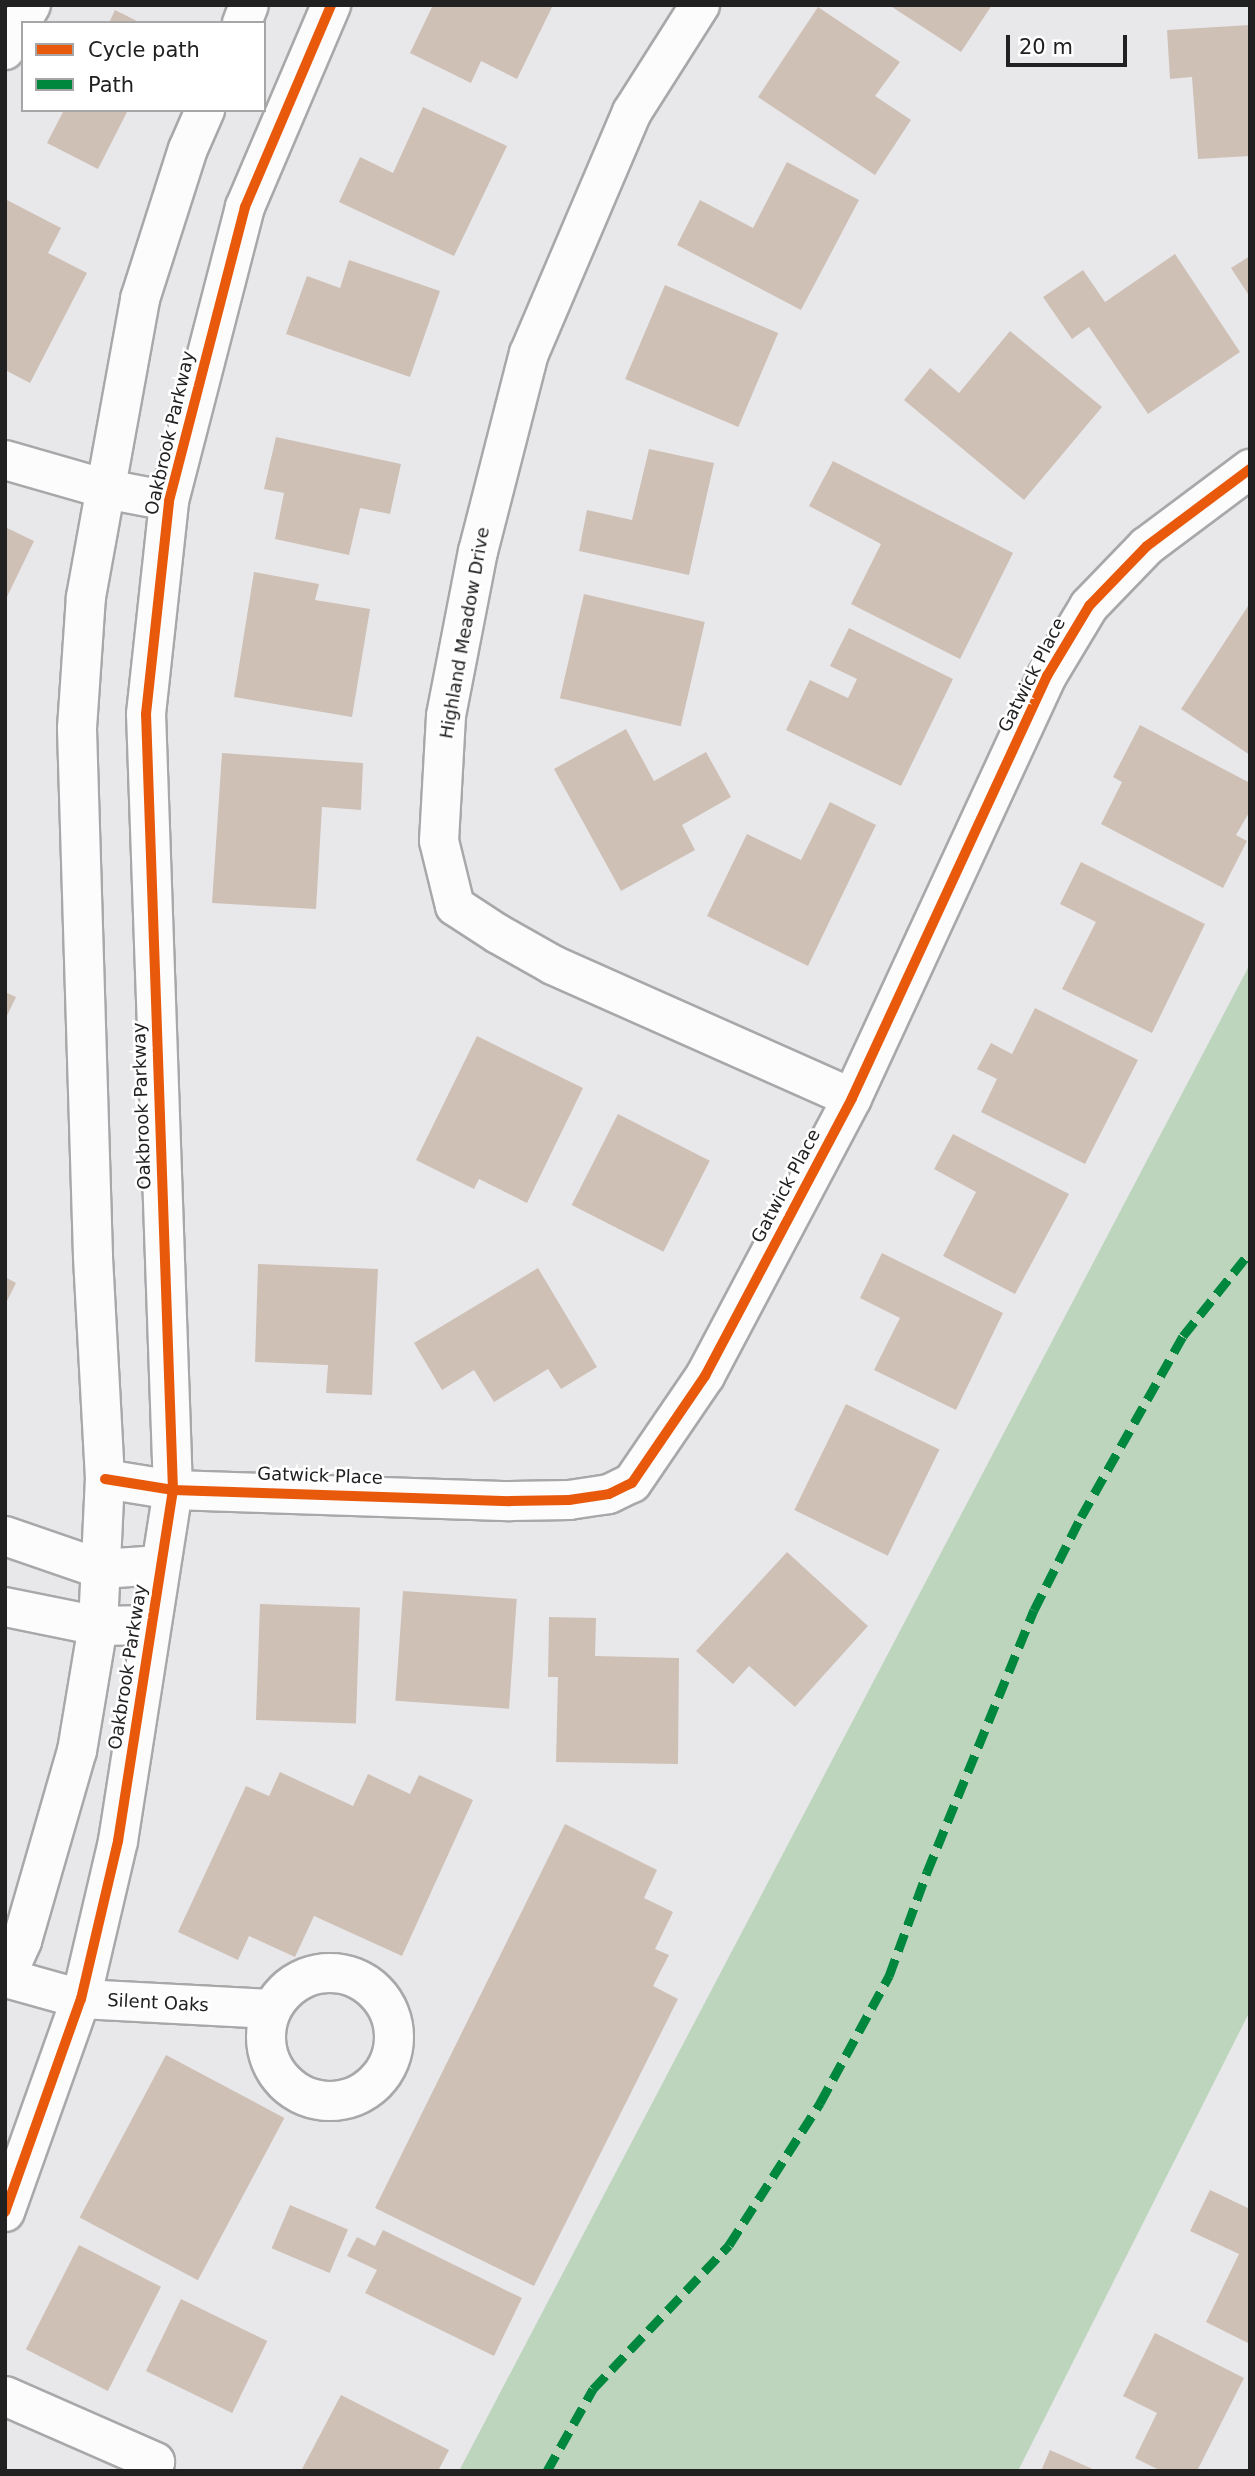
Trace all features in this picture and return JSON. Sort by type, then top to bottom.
[{"type":"street","points":[[22,21],[31,5]]},
{"type":"street","name":"Oakbrook Parkway","points":[[5,2212],[81,1999],[118,1840],[173,1490],[146,714],[169,501],[246,207],[331,5]]},
{"type":"street","name":"Highland Meadow Drive","points":[[700,5],[632,112],[529,353],[478,551],[446,716],[439,841],[455,906],[498,934],[553,965],[852,1098]]},
{"type":"street","points":[[5,50],[21,22]]},
{"type":"street","name":"Oakbrook Parkway","points":[[5,1979],[22,1941],[77,1751],[98,1626],[105,1479],[92,1242],[77,728],[86,597],[140,299],[188,149],[204,112]]},
{"type":"street","points":[[5,460],[106,489],[169,501]]},
{"type":"street","name":"Gatwick Place","points":[[105,1479],[173,1490],[510,1501],[569,1500],[609,1494],[632,1483],[705,1376],[852,1098],[1047,676],[1089,606],[1147,546],[1250,469]]},
{"type":"street","points":[[5,1536],[101,1569],[161,1565]]},
{"type":"street","points":[[5,1607],[98,1626],[150,1625]]},
{"type":"street","name":"Silent Oaks","points":[[5,1979],[81,1999],[271,2008]]},
{"type":"street","points":[[5,2396],[155,2462],[150,2471]]},
{"type":"green space","points":[[1250,964],[1250,2011],[1018,2471],[459,2471]]},
{"type":"building","points":[[433,5],[553,5],[517,79],[481,61],[471,83],[410,53]]},
{"type":"building","points":[[889,5],[992,5],[961,52]]},
{"type":"building","points":[[818,7],[900,62],[875,96],[911,120],[875,175],[758,97]]},
{"type":"building","points":[[115,10],[137,21],[110,21]]},
{"type":"building","points":[[1250,25],[1250,156],[1198,159],[1192,77],[1170,79],[1167,30]]},
{"type":"building","points":[[423,107],[507,146],[454,256],[339,202],[360,157],[393,173]]},
{"type":"building","points":[[63,112],[127,112],[98,169],[47,143]]},
{"type":"building","points":[[787,162],[859,200],[801,310],[677,245],[700,200],[753,228]]},
{"type":"building","points":[[5,199],[61,228],[48,253],[87,273],[30,383],[5,370]]},
{"type":"building","points":[[1175,254],[1240,352],[1148,414],[1089,327],[1072,339],[1043,297],[1083,270],[1105,302]]},
{"type":"building","points":[[1250,256],[1250,297],[1231,268]]},
{"type":"building","points":[[349,260],[440,291],[410,377],[286,334],[307,276],[340,288]]},
{"type":"building","points":[[665,285],[778,333],[738,427],[625,379]]},
{"type":"building","points":[[1010,331],[1102,407],[1024,500],[904,400],[930,368],[959,393]]},
{"type":"building","points":[[276,437],[401,464],[390,514],[360,508],[349,555],[275,539],[284,493],[264,489]]},
{"type":"building","points":[[649,449],[714,463],[689,575],[579,551],[587,510],[632,520]]},
{"type":"building","points":[[833,461],[1013,553],[960,659],[851,604],[881,544],[809,506]]},
{"type":"building","points":[[5,527],[34,541],[5,601]]},
{"type":"building","points":[[254,572],[319,584],[315,600],[370,609],[352,717],[234,697]]},
{"type":"building","points":[[584,594],[705,622],[681,726],[560,698]]},
{"type":"building","points":[[1250,603],[1250,755],[1181,709]]},
{"type":"building","points":[[849,628],[953,679],[901,786],[786,730],[810,680],[848,698],[857,679],[830,666]]},
{"type":"building","points":[[1140,725],[1250,783],[1250,811],[1236,835],[1247,841],[1223,888],[1101,824],[1122,782],[1113,777]]},
{"type":"building","points":[[626,729],[654,781],[706,752],[731,797],[682,825],[695,850],[621,891],[554,769]]},
{"type":"building","points":[[222,753],[363,763],[361,810],[322,807],[316,909],[212,903]]},
{"type":"building","points":[[830,802],[876,825],[808,966],[707,916],[747,834],[801,860]]},
{"type":"building","points":[[1081,862],[1205,924],[1152,1033],[1062,989],[1096,922],[1060,904]]},
{"type":"building","points":[[5,992],[16,997],[5,1020]]},
{"type":"building","points":[[1035,1008],[1138,1060],[1085,1164],[981,1112],[997,1079],[977,1069],[991,1043],[1012,1054]]},
{"type":"building","points":[[477,1036],[583,1088],[527,1203],[479,1179],[474,1189],[416,1160]]},
{"type":"building","points":[[618,1114],[710,1161],[663,1252],[572,1205]]},
{"type":"building","points":[[953,1134],[1069,1194],[1015,1294],[943,1256],[976,1192],[934,1169]]},
{"type":"building","points":[[882,1253],[1003,1313],[956,1410],[874,1370],[900,1318],[860,1298]]},
{"type":"building","points":[[258,1264],[378,1269],[372,1395],[326,1393],[328,1365],[255,1362]]},
{"type":"building","points":[[538,1268],[597,1367],[561,1389],[548,1369],[494,1402],[474,1370],[442,1390],[414,1343]]},
{"type":"building","points":[[5,1277],[16,1283],[5,1305]]},
{"type":"building","points":[[846,1404],[939,1450],[888,1556],[794,1510]]},
{"type":"building","points":[[787,1552],[868,1626],[795,1707],[749,1666],[733,1684],[696,1651]]},
{"type":"building","points":[[403,1591],[517,1599],[509,1709],[395,1701]]},
{"type":"building","points":[[260,1604],[360,1607],[356,1723],[256,1720]]},
{"type":"building","points":[[549,1617],[596,1618],[595,1656],[679,1658],[678,1764],[556,1762],[558,1677],[548,1677]]},
{"type":"building","points":[[280,1772],[353,1806],[368,1774],[410,1794],[419,1775],[473,1800],[402,1956],[314,1916],[295,1957],[249,1936],[238,1960],[178,1932],[246,1786],[269,1796]]},
{"type":"building","points":[[565,1824],[657,1870],[644,1898],[673,1912],[655,1949],[669,1955],[653,1986],[678,1999],[534,2286],[375,2208]]},
{"type":"building","points":[[166,2055],[284,2118],[198,2280],[80,2217]]},
{"type":"building","points":[[1210,2190],[1250,2209],[1250,2344],[1206,2322],[1239,2254],[1190,2231]]},
{"type":"building","points":[[290,2205],[348,2230],[330,2273],[272,2248]]},
{"type":"building","points":[[383,2230],[522,2298],[494,2356],[365,2293],[377,2270],[347,2256],[357,2237],[375,2246]]},
{"type":"building","points":[[79,2245],[161,2287],[108,2391],[26,2349]]},
{"type":"building","points":[[181,2299],[267,2341],[232,2413],[146,2371]]},
{"type":"building","points":[[1155,2333],[1244,2378],[1197,2471],[1161,2471],[1135,2458],[1157,2413],[1123,2396]]},
{"type":"building","points":[[341,2395],[449,2450],[438,2471],[301,2471]]},
{"type":"building","points":[[1050,2450],[1097,2471],[1041,2471]]},
{"type":"marked path","points":[[547,2471],[593,2389],[729,2245],[820,2103],[889,1976],[927,1872],[1034,1610],[1081,1517],[1183,1336],[1250,1252]]},
{"type":"cycle path","points":[[5,2212],[81,1999],[118,1841],[173,1490],[146,714],[169,501],[245,207],[331,5]]},
{"type":"cycle path","points":[[105,1479],[173,1490],[510,1501],[569,1500],[609,1494],[632,1483],[705,1376],[852,1098],[1047,676],[1089,606],[1147,546],[1250,469]]}]
